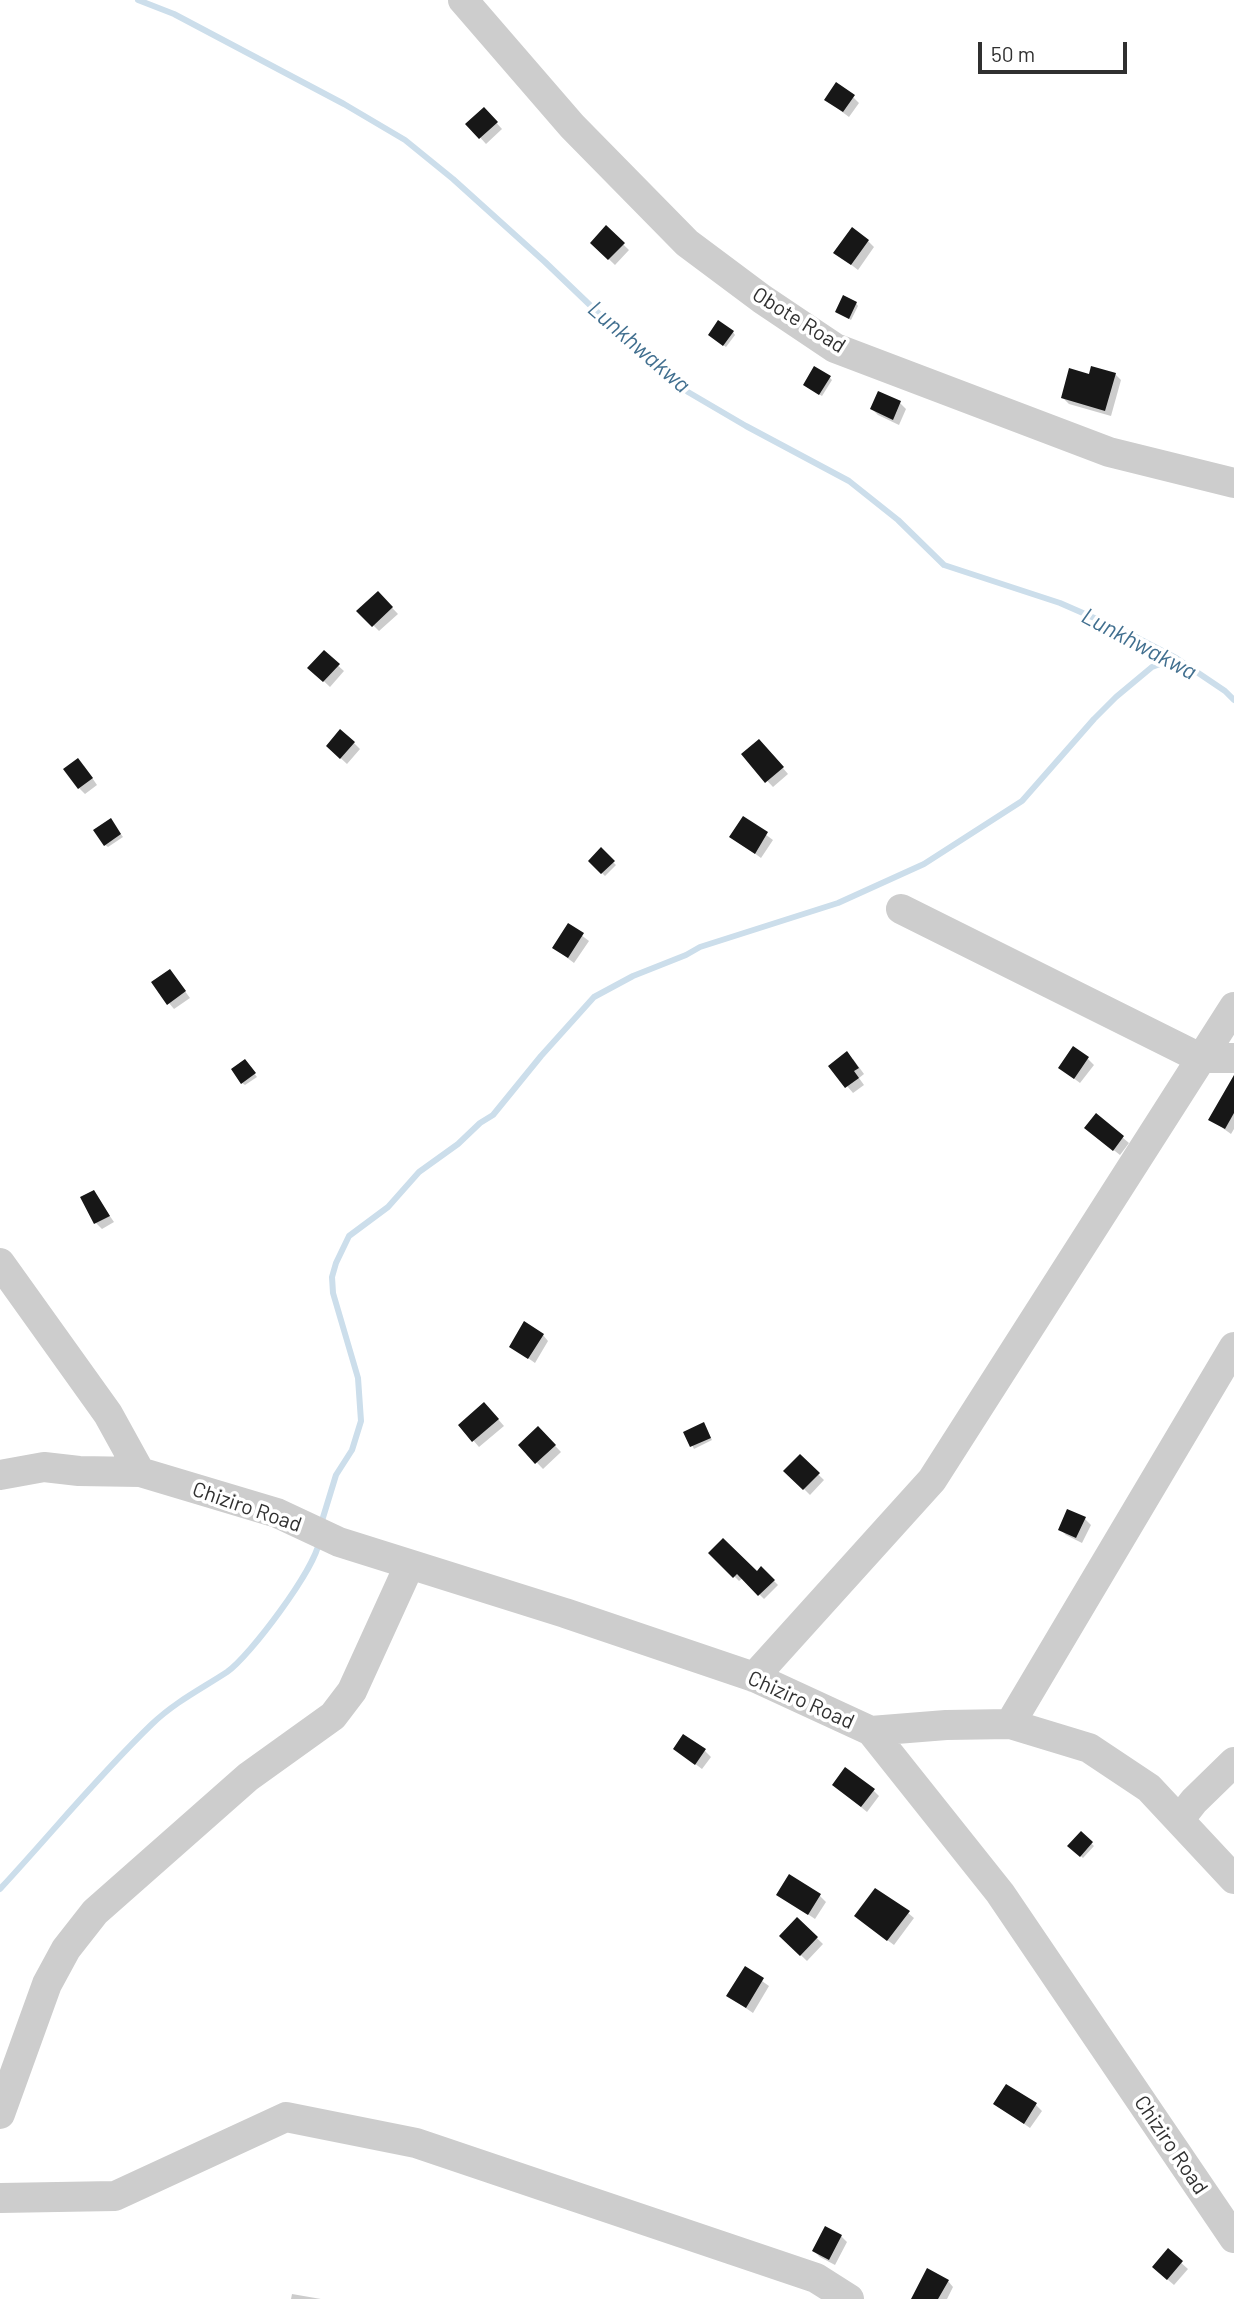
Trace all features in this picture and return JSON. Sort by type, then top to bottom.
[{"type":"street","name":"Obote Road","points":[[463,0],[572,126],[687,243],[762,299],[835,348],[1109,452],[1234,483]]},
{"type":"street","points":[[901,909],[1200,1058],[1234,1058]]},
{"type":"street","points":[[754,1677],[932,1480],[1234,1007]]},
{"type":"street","points":[[0,1263],[108,1414],[140,1472]]},
{"type":"street","points":[[1010,1724],[1234,1347]]},
{"type":"street","name":"Chiziro Road","points":[[0,1475],[44,1467],[79,1471],[140,1472],[277,1513],[339,1542],[565,1613],[754,1677],[872,1731],[1000,1893],[1234,2238]]},
{"type":"street","points":[[0,2114],[47,1983],[66,1949],[95,1912],[248,1777],[333,1716],[352,1691],[410,1566]]},
{"type":"street","points":[[872,1731],[946,1724],[1010,1724],[1089,1748],[1149,1788],[1234,1879]]},
{"type":"street","points":[[1179,1821],[1194,1801],[1234,1762]]},
{"type":"street","points":[[0,2199],[115,2196],[286,2117],[416,2143],[816,2278],[849,2299]]},
{"type":"building","points":[[836,82],[855,95],[843,112],[824,100]]},
{"type":"building","points":[[484,107],[498,122],[479,139],[465,124]]},
{"type":"building","points":[[606,225],[625,243],[608,260],[590,243]]},
{"type":"building","points":[[852,227],[869,240],[851,265],[833,253]]},
{"type":"building","points":[[843,295],[857,302],[849,319],[835,312]]},
{"type":"building","points":[[718,320],[734,331],[723,346],[708,335]]},
{"type":"building","points":[[814,366],[831,376],[819,395],[803,385]]},
{"type":"building","points":[[1091,366],[1116,373],[1105,411],[1061,398],[1069,368],[1089,374]]},
{"type":"building","points":[[878,391],[901,401],[893,420],[870,409]]},
{"type":"building","points":[[378,591],[393,607],[372,627],[356,611]]},
{"type":"building","points":[[324,650],[340,664],[323,682],[307,668]]},
{"type":"building","points":[[340,729],[355,742],[340,759],[326,746]]},
{"type":"building","points":[[759,739],[784,767],[765,783],[741,754]]},
{"type":"building","points":[[78,758],[93,778],[78,789],[63,769]]},
{"type":"building","points":[[743,816],[768,832],[755,854],[729,837]]},
{"type":"building","points":[[111,818],[121,834],[104,846],[93,830]]},
{"type":"building","points":[[601,847],[615,861],[601,874],[588,861]]},
{"type":"building","points":[[568,923],[584,933],[568,958],[552,948]]},
{"type":"building","points":[[170,969],[186,991],[167,1005],[151,982]]},
{"type":"building","points":[[1073,1046],[1089,1057],[1074,1079],[1058,1068]]},
{"type":"building","points":[[847,1051],[859,1068],[854,1071],[859,1078],[845,1088],[828,1066]]},
{"type":"building","points":[[245,1059],[256,1073],[241,1084],[231,1069]]},
{"type":"building","points":[[1234,1075],[1234,1113],[1225,1129],[1208,1120]]},
{"type":"building","points":[[1096,1113],[1124,1136],[1113,1151],[1084,1128]]},
{"type":"building","points":[[94,1190],[110,1216],[94,1224],[80,1197]]},
{"type":"building","points":[[524,1321],[544,1334],[528,1359],[509,1347]]},
{"type":"building","points":[[484,1402],[499,1419],[472,1442],[458,1425]]},
{"type":"building","points":[[704,1422],[711,1438],[690,1447],[683,1432]]},
{"type":"building","points":[[538,1426],[556,1445],[535,1464],[518,1445]]},
{"type":"building","points":[[800,1454],[820,1473],[803,1490],[783,1471]]},
{"type":"building","points":[[1067,1509],[1086,1517],[1076,1538],[1058,1530]]},
{"type":"building","points":[[723,1538],[757,1571],[761,1566],[775,1580],[758,1596],[737,1574],[733,1578],[708,1553]]},
{"type":"building","points":[[683,1734],[706,1749],[695,1765],[673,1749]]},
{"type":"building","points":[[845,1767],[875,1789],[861,1807],[832,1785]]},
{"type":"building","points":[[1081,1831],[1093,1842],[1080,1857],[1067,1846]]},
{"type":"building","points":[[789,1874],[821,1894],[808,1915],[776,1895]]},
{"type":"building","points":[[875,1888],[910,1911],[887,1941],[854,1916]]},
{"type":"building","points":[[797,1917],[818,1937],[800,1956],[779,1936]]},
{"type":"building","points":[[745,1966],[764,1978],[746,2008],[726,1996]]},
{"type":"building","points":[[1006,2084],[1037,2103],[1024,2124],[993,2104]]},
{"type":"building","points":[[825,2226],[842,2235],[829,2260],[812,2251]]},
{"type":"building","points":[[1168,2248],[1183,2261],[1167,2280],[1152,2267]]},
{"type":"building","points":[[927,2268],[949,2280],[938,2299],[911,2299]]},
{"type":"waterway","name":"Lunkhwakwa","points":[[138,0],[174,14],[344,104],[405,140],[453,179],[640,353],[688,392],[849,481],[898,520],[944,565],[1060,603],[1124,631],[1176,658],[1234,700]]},
{"type":"waterway","points":[[321,1524],[336,1475],[352,1450],[361,1421],[358,1378],[333,1293],[332,1277],[349,1236],[388,1207],[419,1172],[493,1115],[594,997],[633,976],[700,947],[838,903],[924,864],[1022,801],[1116,697],[1152,667],[1176,658]]},
{"type":"waterway","points":[[0,1889],[152,1724],[179,1702],[227,1672],[251,1649],[294,1591],[315,1555],[319,1542]]}]
